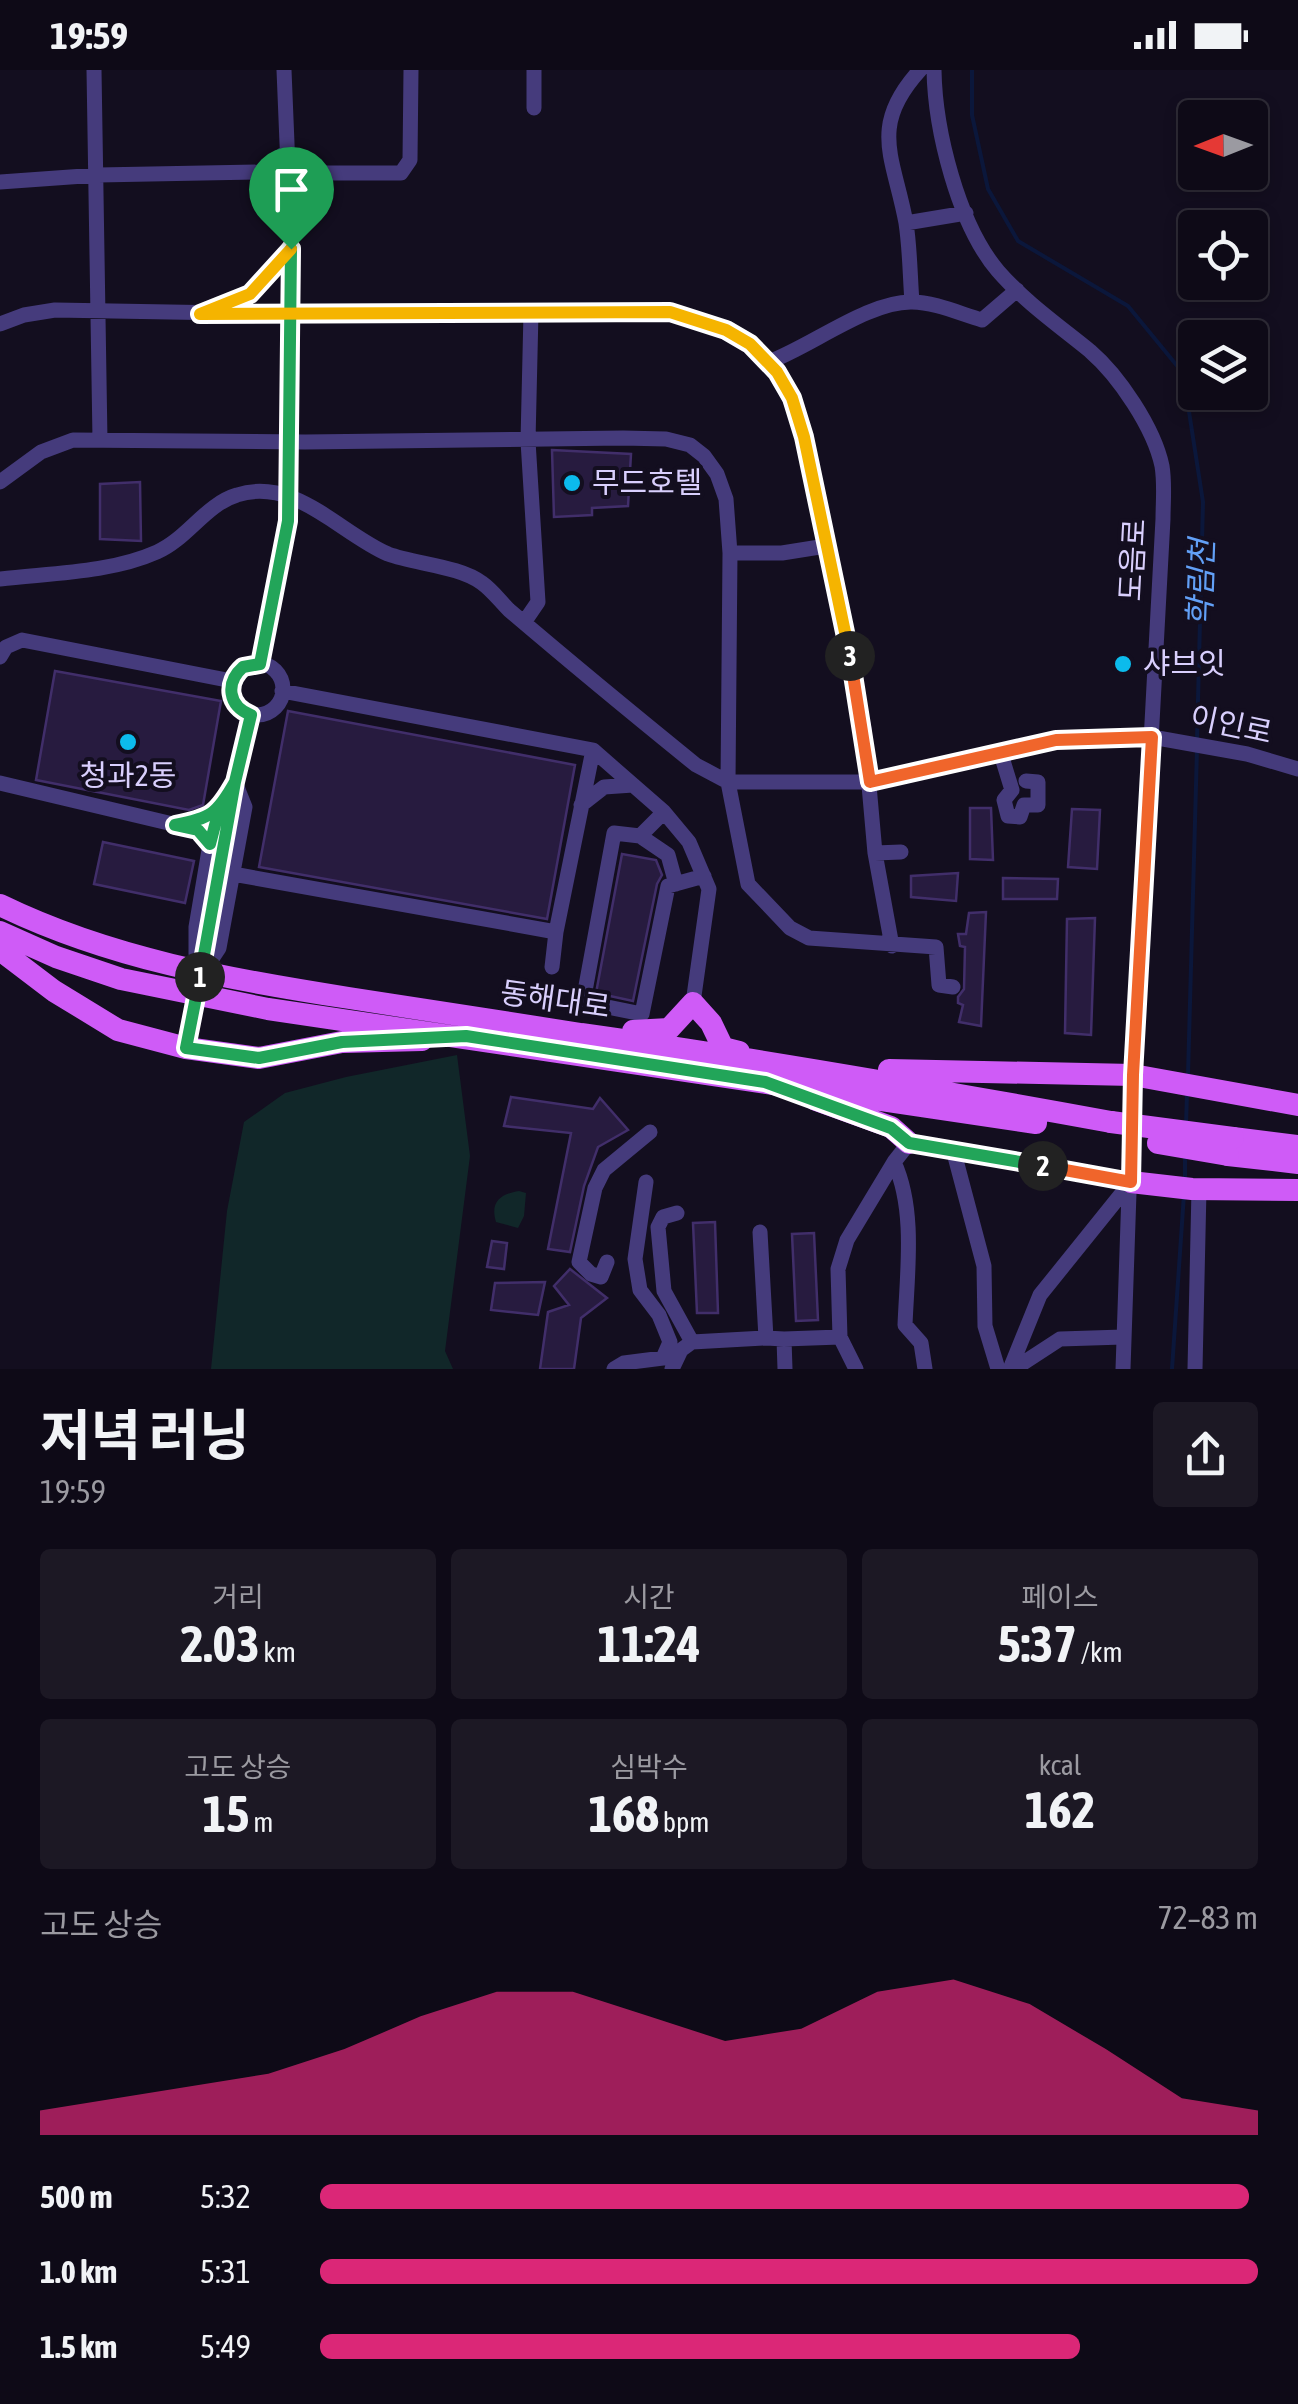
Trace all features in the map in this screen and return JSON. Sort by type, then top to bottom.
[{"type":"main road","name":"동해대로","points":[[0,906],[48,928],[159,964],[227,979],[796,1065],[1111,1128]]},
{"type":"main road","points":[[0,932],[56,958],[121,979],[268,1009],[1111,1128],[1231,1147],[1298,1164]]},
{"type":"main road","points":[[0,950],[54,991],[118,1030],[186,1048],[259,1058],[342,1042],[466,1036]]},
{"type":"main road","points":[[579,1033],[669,1030],[694,1003],[711,1023],[723,1048],[796,1065],[1133,1075],[1298,1105]]},
{"type":"main road","points":[[765,1082],[891,1128],[909,1143]]},
{"type":"main road","points":[[1231,1147],[1298,1146]]},
{"type":"main road","points":[[1131,1182],[1196,1189],[1298,1190]]},
{"type":"street","points":[[94,70],[100,440]]},
{"type":"street","points":[[260,664],[288,521],[291,249],[284,70]]},
{"type":"street","points":[[286,152],[307,173],[401,174],[410,160],[411,70]]},
{"type":"street","points":[[534,70],[534,108]]},
{"type":"street","points":[[912,302],[906,223],[894,180],[888,118],[903,89],[920,70]]},
{"type":"street","name":"도음로","points":[[934,70],[934,110],[950,169],[966,213],[996,268],[1094,354],[1134,404],[1161,464],[1163,520],[1133,1075],[1123,1369]]},
{"type":"street","points":[[0,182],[262,172],[286,152]]},
{"type":"street","points":[[262,172],[288,196]]},
{"type":"street","points":[[288,196],[307,173]]},
{"type":"street","points":[[906,223],[966,213]]},
{"type":"street","points":[[200,314],[250,294],[291,249]]},
{"type":"street","points":[[766,364],[880,309],[912,302],[982,320],[1018,290]]},
{"type":"street","points":[[0,324],[55,310],[200,314],[670,312],[726,330],[750,344],[777,372],[792,398],[804,437],[853,667],[892,946]]},
{"type":"street","points":[[525,621],[538,602],[528,441],[531,312]]},
{"type":"street","points":[[0,482],[52,446],[73,440],[638,438],[690,445],[704,456],[726,499],[730,553],[728,782],[748,884],[790,928],[809,938],[936,947],[939,985],[953,987]]},
{"type":"street","points":[[0,579],[90,569],[156,553],[236,495],[258,492],[288,498],[389,554],[480,580],[696,765],[728,782]]},
{"type":"street","points":[[730,553],[782,553],[826,546]]},
{"type":"street","points":[[0,656],[6,647],[22,640],[232,681]]},
{"type":"street","points":[[260,664],[274,670],[282,691],[280,700],[269,712],[251,715],[243,712],[232,698],[232,681],[243,667],[260,664]]},
{"type":"street","points":[[282,691],[593,750],[664,812],[689,842],[704,876],[709,889],[694,1003]]},
{"type":"street","points":[[186,1048],[251,715]]},
{"type":"street","name":"이인로","points":[[728,782],[870,782],[1056,740],[1152,737],[1247,754],[1298,769]]},
{"type":"street","points":[[552,967],[564,847],[581,804],[593,750]]},
{"type":"street","points":[[1000,750],[1012,790],[1004,800],[1008,816],[1020,817],[1024,804],[1038,805],[1038,782],[1026,781]]},
{"type":"street","points":[[196,954],[196,926],[210,844],[219,810],[235,782]]},
{"type":"street","points":[[213,957],[219,948],[245,806],[235,782]]},
{"type":"street","points":[[0,783],[198,830],[210,844]]},
{"type":"street","points":[[581,804],[604,786],[633,785]]},
{"type":"street","points":[[175,825],[202,820],[219,810]]},
{"type":"street","points":[[640,836],[664,812]]},
{"type":"street","points":[[676,884],[668,854],[640,836],[614,833],[583,1002],[642,1014],[668,886],[676,884],[704,876]]},
{"type":"street","points":[[876,853],[901,852]]},
{"type":"street","points":[[233,874],[556,932]]},
{"type":"street","points":[[607,1262],[601,1277],[591,1274],[580,1262],[595,1188],[604,1170],[650,1132]]},
{"type":"street","points":[[856,1369],[840,1337],[838,1269],[847,1240],[909,1143],[1131,1182],[1040,1296],[1012,1369]]},
{"type":"street","points":[[953,1149],[984,1266],[985,1326],[998,1369]]},
{"type":"street","points":[[894,1162],[903,1182],[908,1251],[905,1326],[921,1343],[925,1369]]},
{"type":"street","points":[[614,1369],[624,1363],[664,1358],[670,1342],[659,1314],[640,1290],[635,1258],[646,1182]]},
{"type":"street","points":[[1194,1369],[1196,1189],[1298,1202]]},
{"type":"street","points":[[677,1213],[663,1217],[658,1227],[664,1291],[692,1342]]},
{"type":"street","points":[[760,1232],[766,1338]]},
{"type":"street","points":[[672,1369],[682,1350],[692,1342],[840,1337]]},
{"type":"street","points":[[1012,1369],[1060,1338],[1124,1337]]},
{"type":"street","points":[[784,1339],[786,1369]]},
{"type":"green space","points":[[457,1055],[470,1156],[445,1351],[453,1369],[211,1369],[227,1211],[244,1122],[285,1093]]},
{"type":"green space","points":[[519,1191],[526,1193],[524,1216],[518,1228],[496,1222],[494,1209],[498,1200]]},
{"type":"building","points":[[552,450],[631,454],[628,506],[592,508],[592,515],[554,517]]},
{"type":"building","points":[[140,482],[141,541],[100,539],[100,484]]},
{"type":"building","name":"청과2동","points":[[55,671],[221,701],[203,805],[189,810],[36,780]]},
{"type":"building","points":[[288,711],[575,765],[547,919],[259,867]]},
{"type":"building","points":[[970,808],[991,808],[993,860],[970,859]]},
{"type":"building","points":[[1072,809],[1100,810],[1097,869],[1068,867]]},
{"type":"building","points":[[103,842],[194,861],[185,903],[94,884]]},
{"type":"building","points":[[622,854],[656,860],[662,875],[633,1001],[596,993]]},
{"type":"building","points":[[958,873],[956,901],[911,897],[911,876]]},
{"type":"building","points":[[1003,878],[1058,879],[1057,899],[1003,899]]},
{"type":"building","points":[[986,912],[981,1026],[959,1022],[965,947],[960,946],[958,934],[966,934],[969,913]]},
{"type":"building","points":[[1095,918],[1091,1035],[1065,1033],[1067,919]]},
{"type":"building","points":[[511,1097],[593,1109],[600,1098],[628,1130],[598,1147],[584,1186],[570,1252],[548,1249],[571,1133],[504,1126]]},
{"type":"building","points":[[715,1222],[718,1313],[697,1313],[693,1223]]},
{"type":"building","points":[[814,1233],[818,1320],[796,1321],[792,1234]]},
{"type":"building","points":[[492,1241],[507,1243],[504,1269],[487,1267]]},
{"type":"building","points":[[570,1269],[607,1298],[581,1318],[574,1369],[540,1369],[548,1312],[569,1305],[554,1286]]},
{"type":"building","points":[[545,1282],[538,1315],[491,1310],[495,1283]]},
{"type":"waterway","name":"학림천","points":[[972,70],[972,115],[988,189],[1018,241],[1128,306],[1183,373],[1203,502],[1197,740]]},
{"type":"waterway","name":"학림천","points":[[1188,1075],[1197,749]]},
{"type":"waterway","name":"학림천","points":[[1186,1125],[1187,1094]]},
{"type":"waterway","name":"학림천","points":[[1185,1154],[1185,1180]]},
{"type":"waterway","name":"학림천","points":[[1172,1369],[1184,1194]]},
{"type":"place","name":"무드호텔","points":[[572,483]]},
{"type":"place","name":"샤브잇","points":[[1123,664]]},
{"type":"place","name":"청과2동","points":[[128,742]]},
{"type":"route","points":[[291,249],[250,294],[200,314],[290,314],[367,311],[670,312],[702,320],[750,344],[777,372],[792,398],[804,437],[853,667],[870,782],[1056,740],[1152,737],[1133,1075],[1131,1182],[909,1143],[891,1128],[765,1082],[466,1036],[342,1042],[259,1058],[186,1048],[235,782],[219,810],[202,820],[175,825],[198,830],[210,844],[219,810],[235,782],[251,715],[237,706],[231,690],[236,673],[251,664],[260,664],[288,521],[290,314],[291,249]]}]
